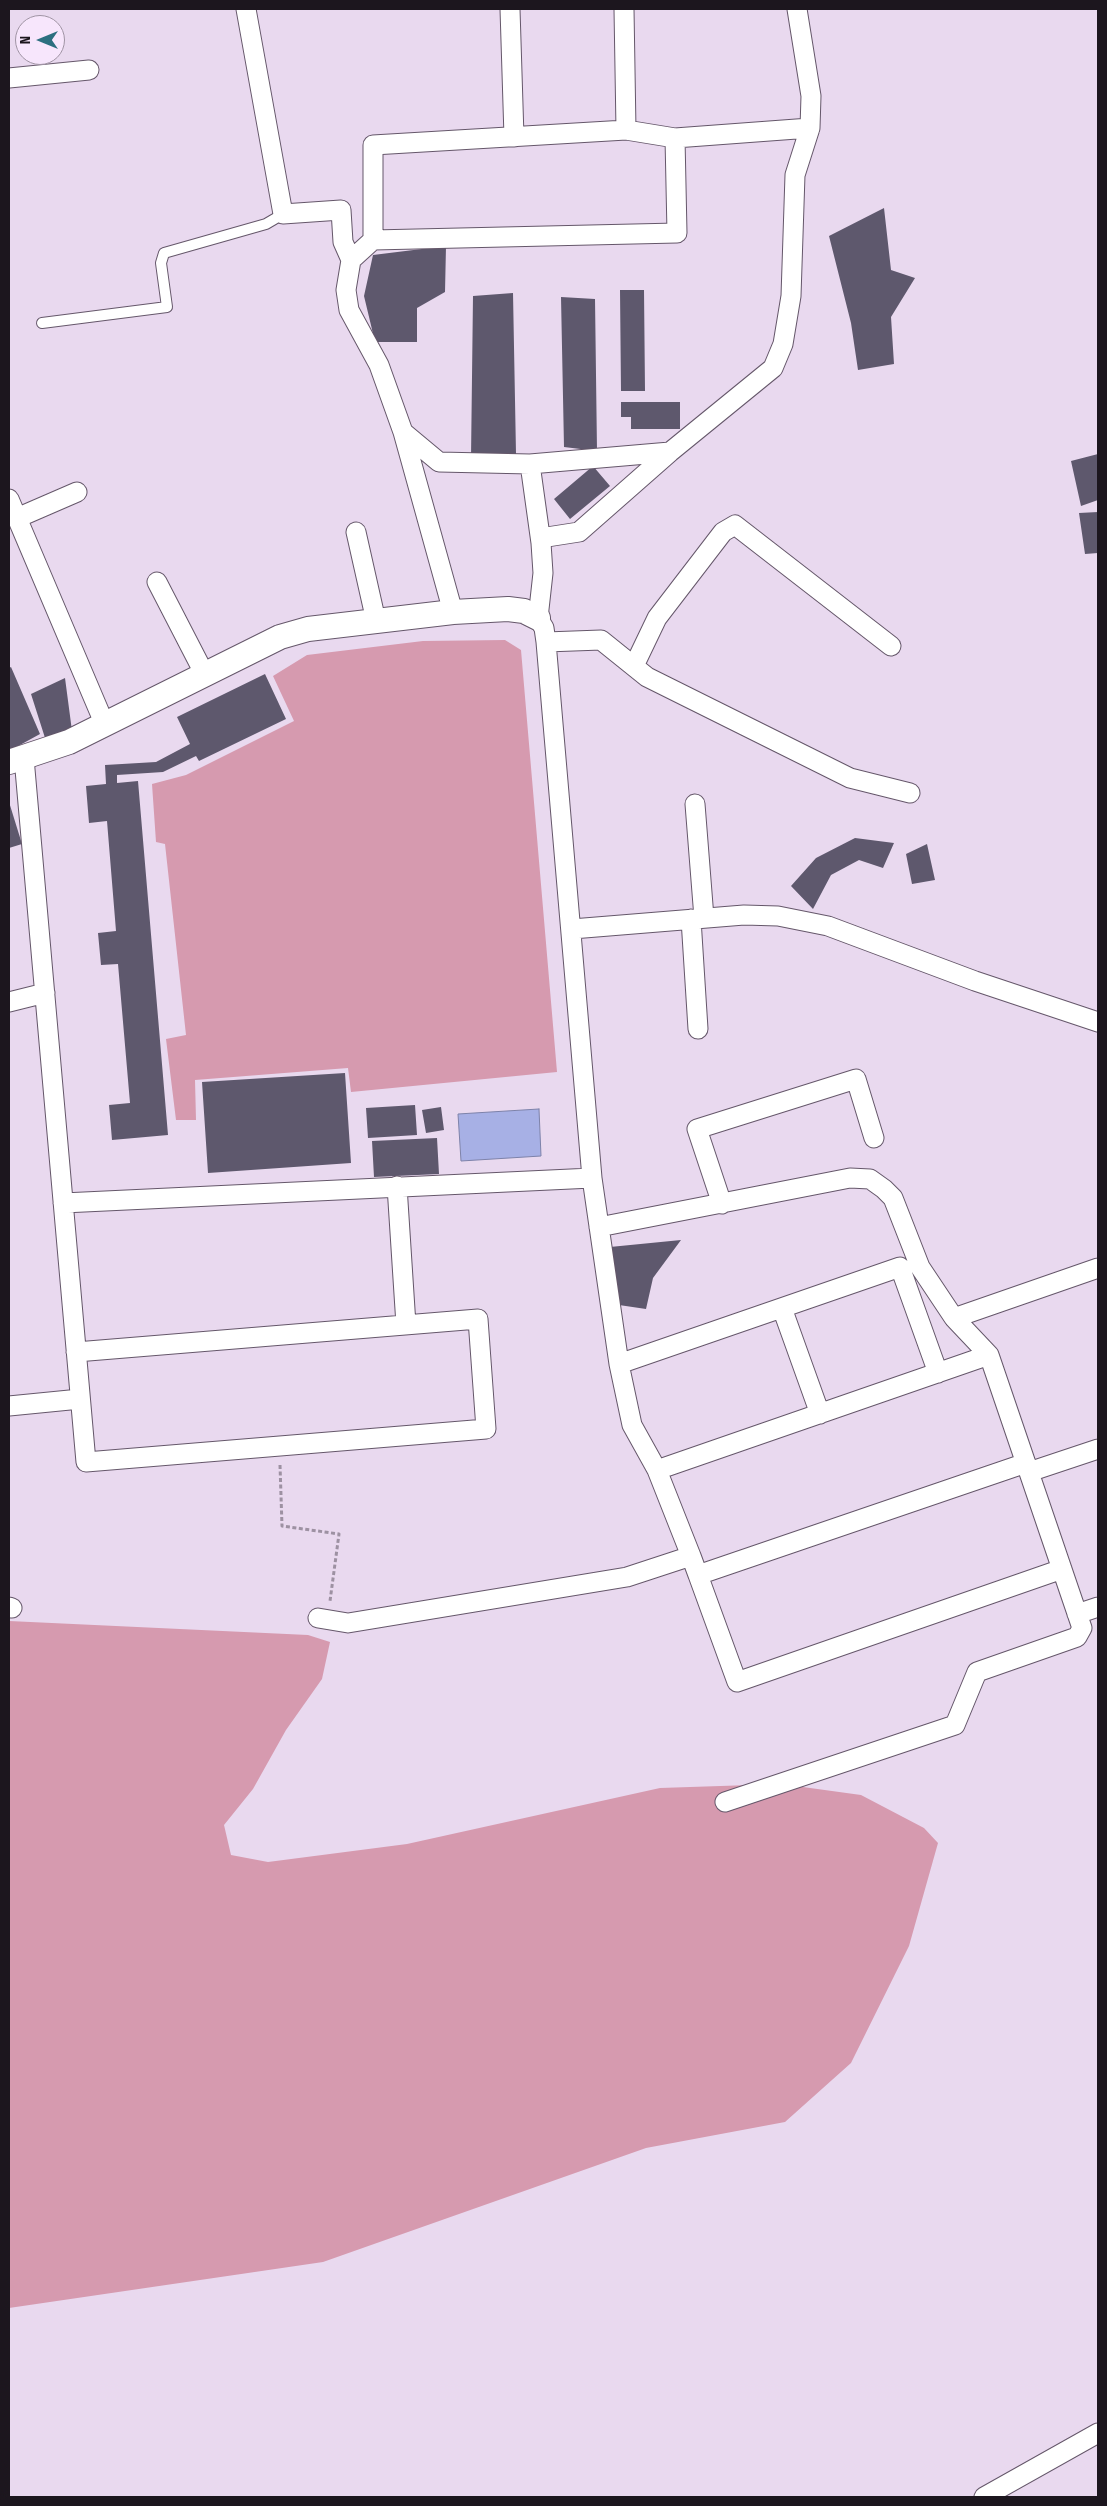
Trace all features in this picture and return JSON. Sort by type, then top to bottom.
[{"type":"street","points":[[246,9],[283,214],[340,210],[343,242],[350,260],[346,290],[349,310],[379,365],[403,432],[453,612]]},
{"type":"street","points":[[510,9],[514,137]]},
{"type":"street","points":[[624,9],[626,130]]},
{"type":"street","points":[[541,543],[547,537],[579,532],[670,452],[773,368],[783,344],[791,296],[795,175],[810,128],[811,96],[797,9]]},
{"type":"street","points":[[9,78],[89,70]]},
{"type":"street","points":[[373,240],[373,145],[626,130],[675,138],[810,128]]},
{"type":"street","points":[[350,260],[373,240],[677,233],[675,138]]},
{"type":"street","points":[[403,432],[439,462],[530,464],[670,452]]},
{"type":"street","points":[[530,464],[541,543],[543,573],[538,618]]},
{"type":"street","points":[[17,518],[77,492]]},
{"type":"street","points":[[9,499],[105,725]]},
{"type":"street","points":[[634,666],[657,618],[723,532],[735,525],[891,646]]},
{"type":"street","points":[[356,532],[376,621]]},
{"type":"street","points":[[157,582],[205,675]]},
{"type":"street","points":[[76,1352],[478,1319],[486,1429],[86,1462],[80,1399],[45,993],[16,760],[69,742],[280,637],[308,629],[453,612],[508,609],[524,611],[538,618],[544,628],[546,642],[592,1178],[618,1364],[632,1425],[657,1470],[692,1556],[737,1682],[1062,1568]]},
{"type":"street","points":[[546,642],[601,640],[647,677],[850,778],[910,793]]},
{"type":"street","points":[[695,804],[698,1029]]},
{"type":"street","points":[[572,929],[697,919],[778,916],[828,926],[975,981],[1098,1022]]},
{"type":"street","points":[[9,1002],[45,993]]},
{"type":"street","points":[[722,1204],[697,1129],[856,1079],[874,1138]]},
{"type":"street","points":[[63,1204],[397,1186],[592,1178]]},
{"type":"street","points":[[599,1227],[850,1178],[870,1179],[884,1188],[893,1198],[920,1266],[954,1318],[989,1355],[1082,1628],[1077,1637],[977,1672],[955,1725],[726,1802]]},
{"type":"street","points":[[397,1186],[406,1325]]},
{"type":"street","points":[[618,1364],[900,1267],[938,1373]]},
{"type":"street","points":[[954,1318],[1098,1268]]},
{"type":"street","points":[[782,1308],[820,1414]]},
{"type":"street","points":[[657,1470],[989,1355]]},
{"type":"street","points":[[9,1406],[80,1399]]},
{"type":"street","points":[[698,1575],[1027,1468],[1098,1449]]},
{"type":"street","points":[[323,1618],[348,1623],[627,1577],[692,1556]]},
{"type":"street","points":[[1077,1614],[1098,1607]]},
{"type":"street","points":[[984,2497],[1098,2433]]},
{"type":"lane","points":[[42,323],[167,307],[161,262],[164,253],[266,224],[283,214]]},
{"type":"path","points":[[279,1446],[282,1526],[340,1534],[323,1618]]},
{"type":"shaded area","points":[[505,640],[521,650],[557,1072],[351,1092],[348,1068],[195,1080],[196,1120],[176,1120],[166,1039],[186,1035],[165,844],[156,842],[152,784],[186,775],[294,721],[273,676],[307,655],[423,641]]},
{"type":"shaded area","points":[[9,1621],[308,1635],[330,1642],[322,1679],[286,1730],[253,1789],[224,1825],[231,1855],[268,1862],[407,1844],[660,1788],[781,1784],[861,1795],[924,1828],[938,1843],[909,1946],[851,2063],[785,2122],[646,2148],[323,2262],[9,2308]]},
{"type":"water","points":[[539,1109],[541,1156],[461,1161],[458,1114]]},
{"type":"building","points":[[884,208],[891,270],[915,278],[891,317],[894,364],[858,370],[851,323],[829,236]]},
{"type":"building","points":[[446,246],[445,292],[417,308],[417,342],[375,342],[364,296],[373,255]]},
{"type":"building","points":[[620,290],[644,290],[645,391],[621,391]]},
{"type":"building","points":[[513,293],[516,454],[471,458],[473,296]]},
{"type":"building","points":[[561,297],[595,299],[597,451],[564,447]]},
{"type":"building","points":[[621,402],[680,402],[680,429],[631,429],[631,417],[621,417]]},
{"type":"building","points":[[1098,454],[1098,500],[1081,506],[1071,461]]},
{"type":"building","points":[[593,466],[610,486],[570,519],[554,499]]},
{"type":"building","points":[[1098,512],[1098,553],[1085,554],[1079,513]]},
{"type":"building","points":[[11,667],[40,734],[9,751],[9,668]]},
{"type":"building","points":[[265,674],[286,719],[199,761],[196,756],[163,772],[117,775],[117,783],[138,781],[168,1135],[112,1140],[109,1105],[130,1103],[118,964],[101,965],[98,933],[116,931],[107,821],[89,823],[86,786],[106,784],[105,765],[156,762],[190,744],[177,717]]},
{"type":"building","points":[[65,678],[72,731],[46,741],[31,694]]},
{"type":"building","points":[[9,802],[22,844],[9,848]]},
{"type":"building","points":[[855,838],[894,843],[883,868],[859,860],[831,875],[813,909],[791,886],[816,858]]},
{"type":"building","points":[[927,844],[935,880],[912,884],[906,854]]},
{"type":"building","points":[[345,1073],[351,1163],[208,1173],[202,1082]]},
{"type":"building","points":[[415,1105],[417,1135],[368,1138],[366,1108]]},
{"type":"building","points":[[441,1107],[444,1130],[426,1133],[422,1110]]},
{"type":"building","points":[[437,1138],[439,1174],[374,1177],[372,1141]]},
{"type":"building","points":[[681,1240],[653,1278],[646,1309],[619,1305],[610,1247]]}]
